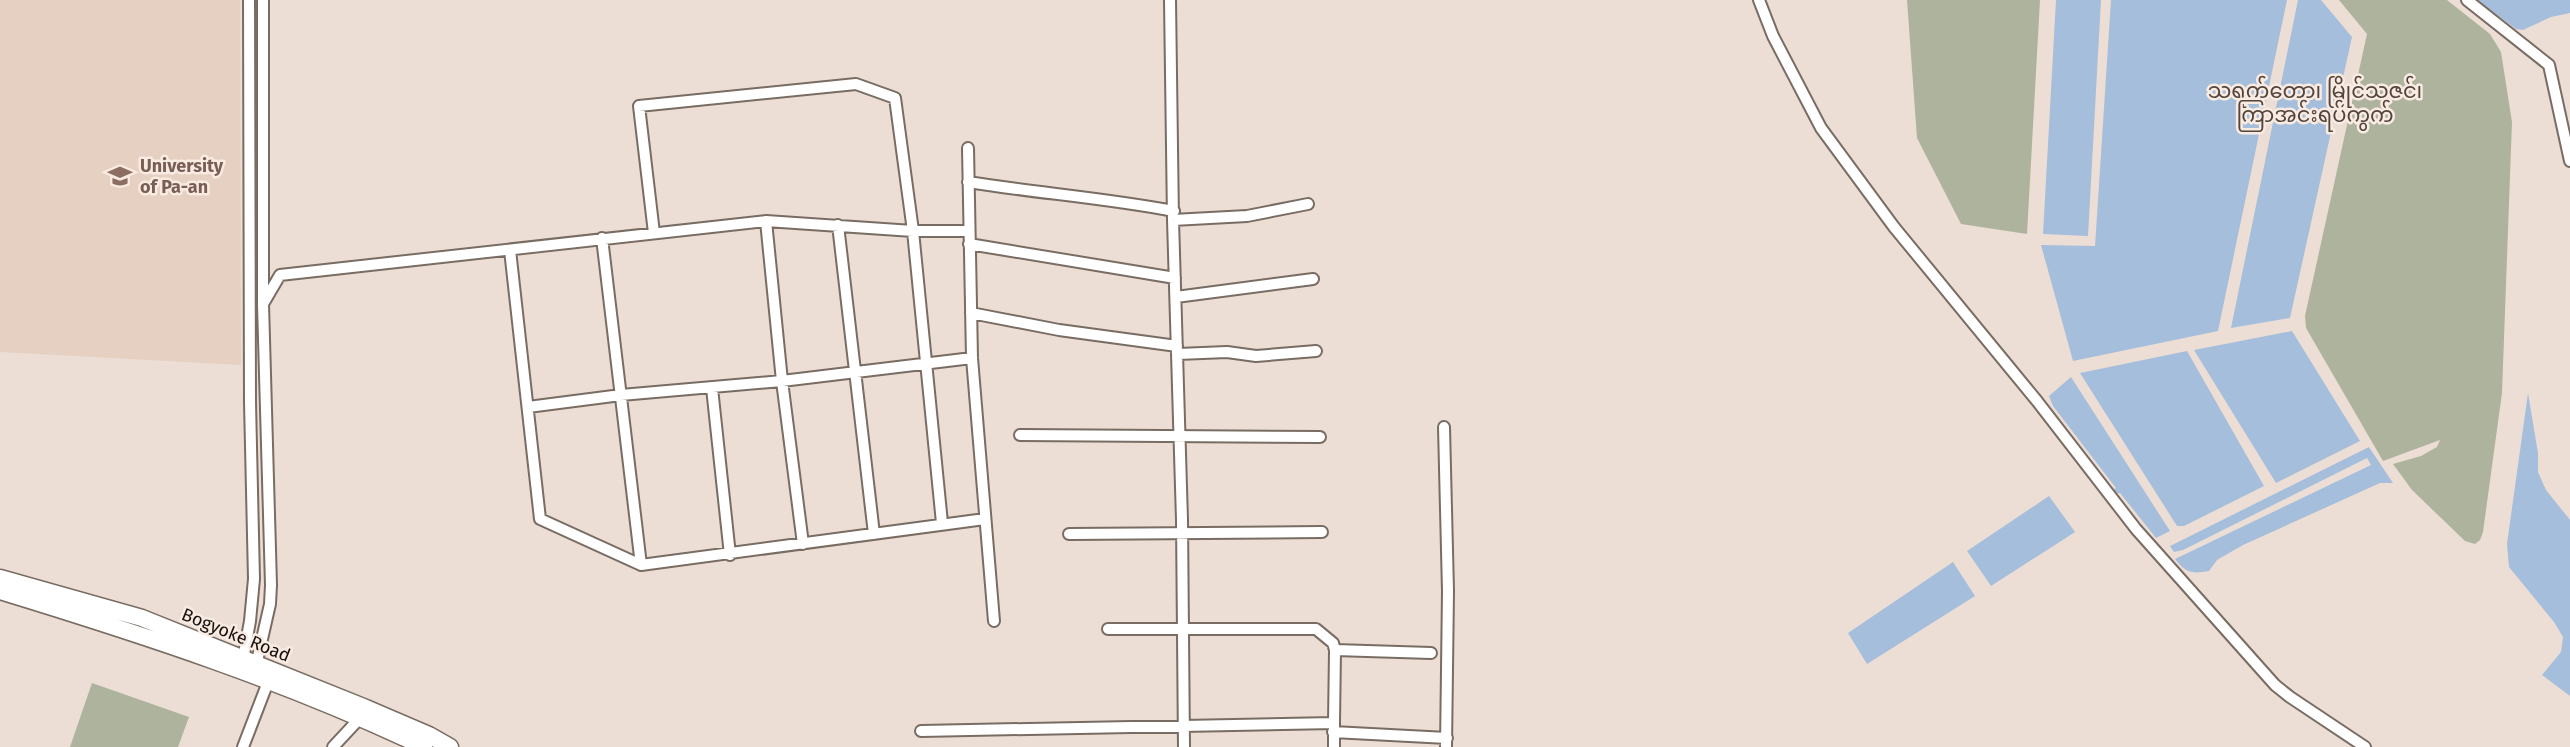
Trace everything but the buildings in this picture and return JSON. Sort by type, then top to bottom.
[{"type":"main road","name":"Bogyoke Road","points":[[0,578],[142,618],[424,747]]},
{"type":"main road","name":"Bogyoke Road","points":[[0,591],[252,670],[378,713],[450,747]]},
{"type":"street","points":[[243,747],[252,670],[253,599],[249,0]]},
{"type":"street","points":[[252,670],[270,604],[264,402],[262,0]]},
{"type":"street","points":[[1170,0],[1173,215],[1183,534],[1184,747]]},
{"type":"street","points":[[1759,0],[1773,36],[1821,128],[1894,227],[2037,401],[2136,529],[2276,685],[2290,698],[2365,747]]},
{"type":"street","points":[[2467,0],[2549,65],[2570,162]]},
{"type":"street","points":[[654,233],[639,106],[856,84],[895,98],[913,231],[942,523]]},
{"type":"street","points":[[968,148],[972,358],[994,621]]},
{"type":"street","points":[[968,182],[1054,195],[1108,199],[1173,215],[1247,216],[1308,204]]},
{"type":"street","points":[[263,303],[281,275],[766,221],[913,231],[969,230]]},
{"type":"street","points":[[766,221],[782,381],[803,544]]},
{"type":"street","points":[[838,225],[874,534]]},
{"type":"street","points":[[603,238],[641,565]]},
{"type":"street","points":[[969,244],[1175,278]]},
{"type":"street","points":[[510,250],[540,519],[641,565],[985,519]]},
{"type":"street","points":[[1176,297],[1313,279]]},
{"type":"street","points":[[971,313],[1177,350],[1256,356],[1316,351]]},
{"type":"street","points":[[528,407],[972,358]]},
{"type":"street","points":[[712,388],[730,555]]},
{"type":"street","points":[[250,402],[264,402]]},
{"type":"street","points":[[921,731],[1184,724],[1334,727],[1446,743],[1448,591],[1444,427]]},
{"type":"street","points":[[1020,435],[1320,437]]},
{"type":"street","points":[[252,482],[267,482]]},
{"type":"street","points":[[1069,534],[1322,532]]},
{"type":"street","points":[[1108,629],[1316,629],[1333,643],[1335,650],[1334,747]]},
{"type":"street","points":[[1335,650],[1431,653]]},
{"type":"street","points":[[333,747],[360,718]]},
{"type":"shaded area","name":"University of Pa-an","points":[[0,0],[240,0],[241,365],[0,352]]},
{"type":"green space","points":[[1907,0],[2040,0],[2027,234],[1961,224],[1917,138]]},
{"type":"green space","points":[[2339,0],[2447,0],[2490,34],[2501,52],[2512,122],[2502,393],[2483,532],[2475,544],[2465,541],[2412,490],[2393,464],[2421,456],[2437,447],[2440,440],[2383,461],[2306,328],[2305,316],[2367,34]]},
{"type":"green space","points":[[92,683],[189,717],[178,747],[70,747]]},
{"type":"water","points":[[2056,0],[2101,0],[2088,236],[2043,234]]},
{"type":"water","points":[[2111,0],[2287,0],[2218,331],[2073,361],[2041,245],[2095,246]]},
{"type":"water","points":[[2298,0],[2321,0],[2352,37],[2290,318],[2231,328]]},
{"type":"water","points":[[2477,0],[2570,0],[2570,13],[2551,17],[2523,30],[2516,29]]},
{"type":"water","points":[[2292,331],[2360,441],[2276,483],[2194,350]]},
{"type":"water","points":[[2187,351],[2264,486],[2184,526],[2177,526],[2080,373]]},
{"type":"water","points":[[2071,377],[2170,531],[2156,538],[2120,493],[2115,494],[2113,490],[2116,488],[2053,406],[2049,396]]},
{"type":"water","points":[[2528,393],[2538,453],[2538,472],[2546,490],[2570,520],[2570,696],[2542,675],[2561,652],[2563,637],[2509,567],[2507,544]]},
{"type":"water","points":[[2369,447],[2393,483],[2380,483],[2243,545],[2217,560],[2209,571],[2190,571],[2175,559],[2371,465],[2367,458],[2183,550],[2174,552],[2170,546]]},
{"type":"water","points":[[2049,496],[2075,532],[1991,586],[1967,551]]},
{"type":"water","points":[[1953,562],[1975,596],[1867,664],[1848,633]]},
{"type":"place","name":"University of Pa-an","points":[[120,176]]},
{"type":"district","name":"သရက်တော၊ မြိုင်သဇင်၊ ကြာအင်းရပ်ကွက်","points":[[2315,103]]}]
